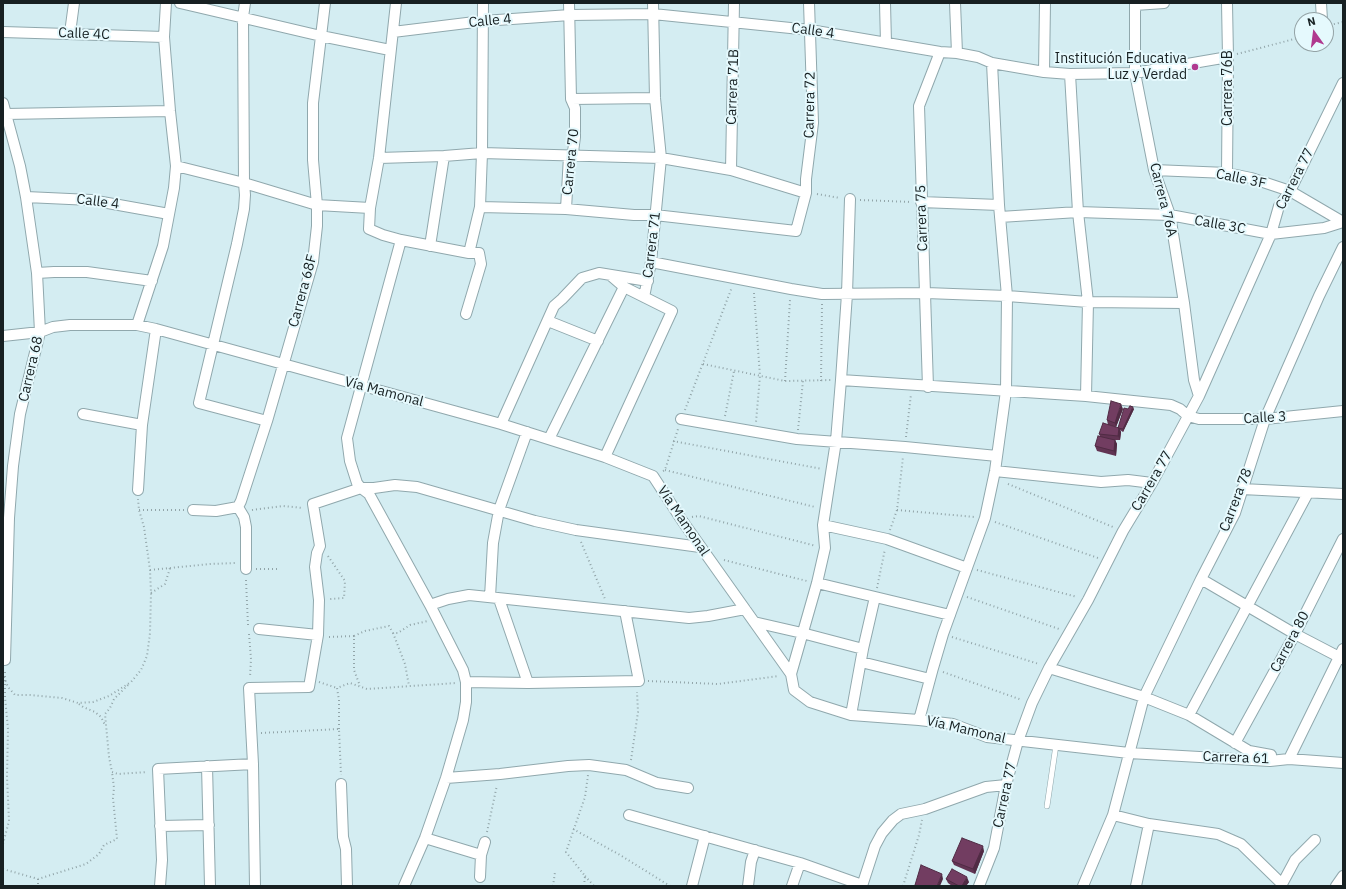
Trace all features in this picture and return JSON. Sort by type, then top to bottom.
[{"type":"street","points":[[70,33],[74,3]]},
{"type":"street","points":[[137,325],[163,246],[174,188],[176,166],[164,37],[166,3]]},
{"type":"street","points":[[180,3],[321,36],[390,50]]},
{"type":"street","points":[[245,3],[243,17],[244,209],[199,403],[267,421]]},
{"type":"street","name":"Carrera 68F","points":[[240,510],[313,262],[317,226],[317,205],[313,160],[312,103],[325,3]]},
{"type":"street","points":[[396,3],[379,158],[370,208],[369,229],[401,240],[469,253],[479,253],[480,264],[466,314]]},
{"type":"street","points":[[469,253],[480,207],[482,153],[483,3]]},
{"type":"street","name":"Carrera 70","points":[[569,3],[571,99],[575,108],[575,146],[570,156],[566,209],[634,215],[655,215],[796,231]]},
{"type":"street","name":"Carrera 71","points":[[605,457],[672,311],[644,297],[651,262],[661,158],[655,98],[653,3]]},
{"type":"street","name":"Carrera 71B","points":[[731,170],[735,22],[734,3]]},
{"type":"street","name":"Carrera 72","points":[[796,231],[806,193],[806,180],[813,123],[810,80],[809,3]]},
{"type":"street","points":[[885,3],[886,43]]},
{"type":"street","points":[[955,3],[957,53]]},
{"type":"street","points":[[1044,3],[1044,72]]},
{"type":"street","points":[[1135,4],[1164,3]]},
{"type":"street","name":"Carrera 76B","points":[[1227,3],[1227,173]]},
{"type":"street","name":"Carrera 76A","points":[[1135,4],[1136,72],[1154,170],[1170,215],[1194,380],[1199,396]]},
{"type":"street","name":"Calle 4","points":[[393,32],[483,21],[570,15],[653,14],[810,30],[940,52],[978,56],[992,63],[1044,72],[1070,74],[1136,72],[1228,57]]},
{"type":"street","name":"Calle 4C","points":[[3,32],[164,37]]},
{"type":"street","name":"Carrera 75","points":[[928,387],[919,106],[940,52]]},
{"type":"street","points":[[919,720],[943,634],[985,518],[994,475],[1006,391],[1007,296],[999,205],[992,63]]},
{"type":"street","points":[[1070,74],[1078,212],[1088,302],[1086,396]]},
{"type":"street","name":"Carrera 77","points":[[979,886],[994,848],[1006,786],[1018,741],[1032,703],[1068,633],[1088,600],[1106,562],[1152,483],[1199,396],[1271,234],[1279,206],[1290,191],[1343,83]]},
{"type":"street","points":[[571,99],[655,98]]},
{"type":"street","name":"Carrera 68","points":[[3,103],[26,197],[37,273],[40,332],[20,414],[13,466],[9,518],[6,638],[4,660]]},
{"type":"street","points":[[6,114],[170,111]]},
{"type":"street","points":[[379,158],[482,153],[661,158],[731,170],[806,193]]},
{"type":"street","points":[[430,246],[444,156]]},
{"type":"street","points":[[176,166],[244,183],[317,205],[370,208]]},
{"type":"street","name":"Calle 3F","points":[[1154,170],[1227,173],[1251,178],[1290,191],[1343,222]]},
{"type":"street","name":"Calle 4","points":[[26,197],[91,200],[168,214]]},
{"type":"street","points":[[791,674],[817,583],[825,548],[822,525],[826,510],[836,441],[847,294],[850,199]]},
{"type":"street","points":[[921,202],[999,205]]},
{"type":"street","points":[[480,207],[566,209]]},
{"type":"street","name":"Calle 3C","points":[[1000,218],[1078,212],[1170,215],[1271,234],[1324,228],[1343,222]]},
{"type":"street","points":[[401,240],[347,438],[350,461],[357,483],[369,494],[430,606],[463,670],[466,682],[466,702],[463,720],[446,778],[425,838],[404,886]]},
{"type":"street","name":"Carrera 78","points":[[1129,753],[1144,697],[1235,512],[1265,419],[1319,296],[1343,247]]},
{"type":"street","points":[[651,262],[822,294],[926,293],[1007,296],[1088,302],[1184,303]]},
{"type":"street","points":[[37,273],[87,272],[152,281]]},
{"type":"street","points":[[501,424],[554,306],[582,278],[599,273],[648,281]]},
{"type":"street","points":[[609,275],[624,287],[644,297]]},
{"type":"street","points":[[550,439],[624,287]]},
{"type":"street","points":[[548,321],[598,341]]},
{"type":"street","name":"Vía Mamonal","points":[[3,336],[40,332],[53,327],[70,325],[137,325],[501,424],[605,457],[653,476],[700,547],[791,674],[794,690],[810,702],[851,715],[953,724],[987,737],[1129,753]]},
{"type":"street","points":[[138,490],[142,425],[156,329]]},
{"type":"street","points":[[841,380],[928,387],[1086,396],[1171,405],[1180,409],[1188,416]]},
{"type":"street","name":"Calle 3","points":[[1188,416],[1199,420],[1265,419],[1343,411]]},
{"type":"street","points":[[83,414],[142,425]]},
{"type":"street","points":[[681,419],[797,439],[836,441],[997,456]]},
{"type":"street","points":[[527,432],[499,510],[493,543],[494,598],[528,683]]},
{"type":"street","points":[[994,475],[1101,482],[1128,480],[1152,483]]},
{"type":"street","points":[[255,886],[253,764],[249,688],[309,687],[318,636],[319,600],[315,567],[317,553],[320,546],[313,504],[361,488],[395,485],[417,487],[535,521],[576,530],[700,547]]},
{"type":"street","points":[[1242,489],[1343,494]]},
{"type":"street","points":[[1189,715],[1308,493]]},
{"type":"street","points":[[193,510],[240,510],[244,517],[246,527],[246,566]]},
{"type":"street","points":[[822,525],[887,539],[968,568]]},
{"type":"street","name":"Carrera 80","points":[[1235,743],[1295,634],[1343,539]]},
{"type":"street","points":[[1049,668],[1144,697],[1189,715],[1249,751],[1289,758],[1342,655],[1295,634],[1201,579]]},
{"type":"street","points":[[817,583],[950,615]]},
{"type":"street","points":[[430,606],[458,596],[469,595],[689,618],[708,616],[745,608]]},
{"type":"street","points":[[851,715],[863,649],[875,597]]},
{"type":"street","points":[[466,682],[528,683],[636,681],[625,611]]},
{"type":"street","points":[[754,622],[863,649]]},
{"type":"street","points":[[259,629],[318,636]]},
{"type":"street","points":[[861,662],[930,679]]},
{"type":"street","points":[[1083,886],[1113,815],[1129,753]]},
{"type":"street","name":"Carrera 61","points":[[1129,753],[1270,761],[1289,758],[1343,763]]},
{"type":"street","points":[[160,886],[162,860],[158,769],[253,764]]},
{"type":"street","points":[[446,778],[589,765],[629,772],[657,783],[688,788]]},
{"type":"street","points":[[207,766],[210,886]]},
{"type":"street","points":[[341,784],[347,886]]},
{"type":"street","points":[[629,815],[800,863],[862,885],[875,846],[882,833],[892,820],[901,814],[924,808],[986,787],[1006,786]]},
{"type":"street","points":[[1113,815],[1149,824],[1218,834],[1241,844],[1282,885],[1295,860],[1315,840]]},
{"type":"street","points":[[1136,886],[1149,824]]},
{"type":"street","points":[[160,826],[209,825]]},
{"type":"street","points":[[692,886],[705,836]]},
{"type":"street","points":[[425,838],[481,855]]},
{"type":"street","points":[[480,877],[481,855],[484,842]]},
{"type":"street","points":[[748,886],[751,862],[755,850]]},
{"type":"street","points":[[792,886],[800,863]]},
{"type":"street","points":[[1336,886],[1343,876]]},
{"type":"lane","points":[[1047,806],[1056,745]]},
{"type":"path","points":[[1228,57],[1294,39]]},
{"type":"path","points":[[806,193],[850,199],[921,202]]},
{"type":"path","points":[[665,470],[681,419],[736,278]]},
{"type":"path","points":[[753,282],[760,376],[755,432]]},
{"type":"path","points":[[785,381],[791,289]]},
{"type":"path","points":[[821,380],[822,294]]},
{"type":"path","points":[[703,364],[785,381],[841,380]]},
{"type":"path","points":[[722,427],[734,371]]},
{"type":"path","points":[[797,439],[803,381]]},
{"type":"path","points":[[875,597],[887,539],[897,510],[912,385]]},
{"type":"path","points":[[674,441],[832,470]]},
{"type":"path","points":[[653,476],[665,470],[826,510]]},
{"type":"path","points":[[994,475],[1123,531]]},
{"type":"path","points":[[3,869],[38,879],[86,864],[99,854],[104,845],[117,839],[113,798],[114,788],[105,714],[110,708],[114,699],[141,670],[147,656],[150,633],[150,570],[144,527],[139,510],[138,490]]},
{"type":"path","points":[[240,510],[283,506],[303,508],[313,504]]},
{"type":"path","points":[[139,510],[193,510]]},
{"type":"path","points":[[897,510],[985,518],[1106,562]]},
{"type":"path","points":[[681,519],[699,516],[825,548]]},
{"type":"path","points":[[576,530],[609,610]]},
{"type":"path","points":[[319,600],[344,598],[345,581],[336,566],[320,546]]},
{"type":"path","points":[[707,556],[817,583]]},
{"type":"path","points":[[150,570],[210,564],[279,569]]},
{"type":"path","points":[[151,593],[164,584],[170,568]]},
{"type":"path","points":[[968,568],[1088,600]]},
{"type":"path","points":[[958,594],[1068,633]]},
{"type":"path","points":[[393,633],[398,633],[410,625],[436,619]]},
{"type":"path","points":[[318,636],[354,636],[365,631],[389,626],[405,664],[409,686]]},
{"type":"path","points":[[943,634],[1049,668]]},
{"type":"path","points":[[354,636],[354,670],[360,686]]},
{"type":"path","points":[[3,844],[9,821],[7,776],[8,729],[4,697],[4,660]]},
{"type":"path","points":[[933,668],[1032,703]]},
{"type":"path","points":[[629,772],[638,712],[636,681],[718,684],[791,674]]},
{"type":"path","points":[[4,677],[8,687],[15,695],[62,698],[95,712],[101,717],[106,726]]},
{"type":"path","points":[[311,678],[337,688],[350,683],[367,689],[466,682]]},
{"type":"path","points":[[78,704],[93,702],[109,696],[131,682]]},
{"type":"path","points":[[337,688],[339,700],[341,784]]},
{"type":"path","points":[[252,734],[339,729]]},
{"type":"path","points":[[589,765],[585,797],[566,852],[594,886]]},
{"type":"path","points":[[112,772],[118,774],[158,769]]},
{"type":"path","points":[[484,842],[500,774]]},
{"type":"path","points":[[903,886],[919,835],[924,808]]},
{"type":"path","points":[[573,829],[620,855],[670,886]]},
{"type":"path","points":[[553,886],[555,872]]},
{"type":"path","points":[[584,886],[585,876]]},
{"type":"path","points":[[38,879],[38,886]]},
{"type":"building","points":[[1111,401],[1121,404],[1115,423],[1107,420]]},
{"type":"building","points":[[1130,406],[1133,407],[1123,429],[1118,428],[1124,408],[1128,409]]},
{"type":"building","points":[[1103,423],[1119,428],[1118,436],[1099,434]]},
{"type":"building","points":[[1098,436],[1115,440],[1114,451],[1095,446]]},
{"type":"building","points":[[962,838],[983,846],[973,869],[952,861]]},
{"type":"building","points":[[921,865],[942,874],[937,886],[915,885]]},
{"type":"building","points":[[952,869],[967,877],[962,886],[959,886],[946,879]]},
{"type":"place","name":"Institución Educativa Luz y Verdad","points":[[1195,67]]}]
